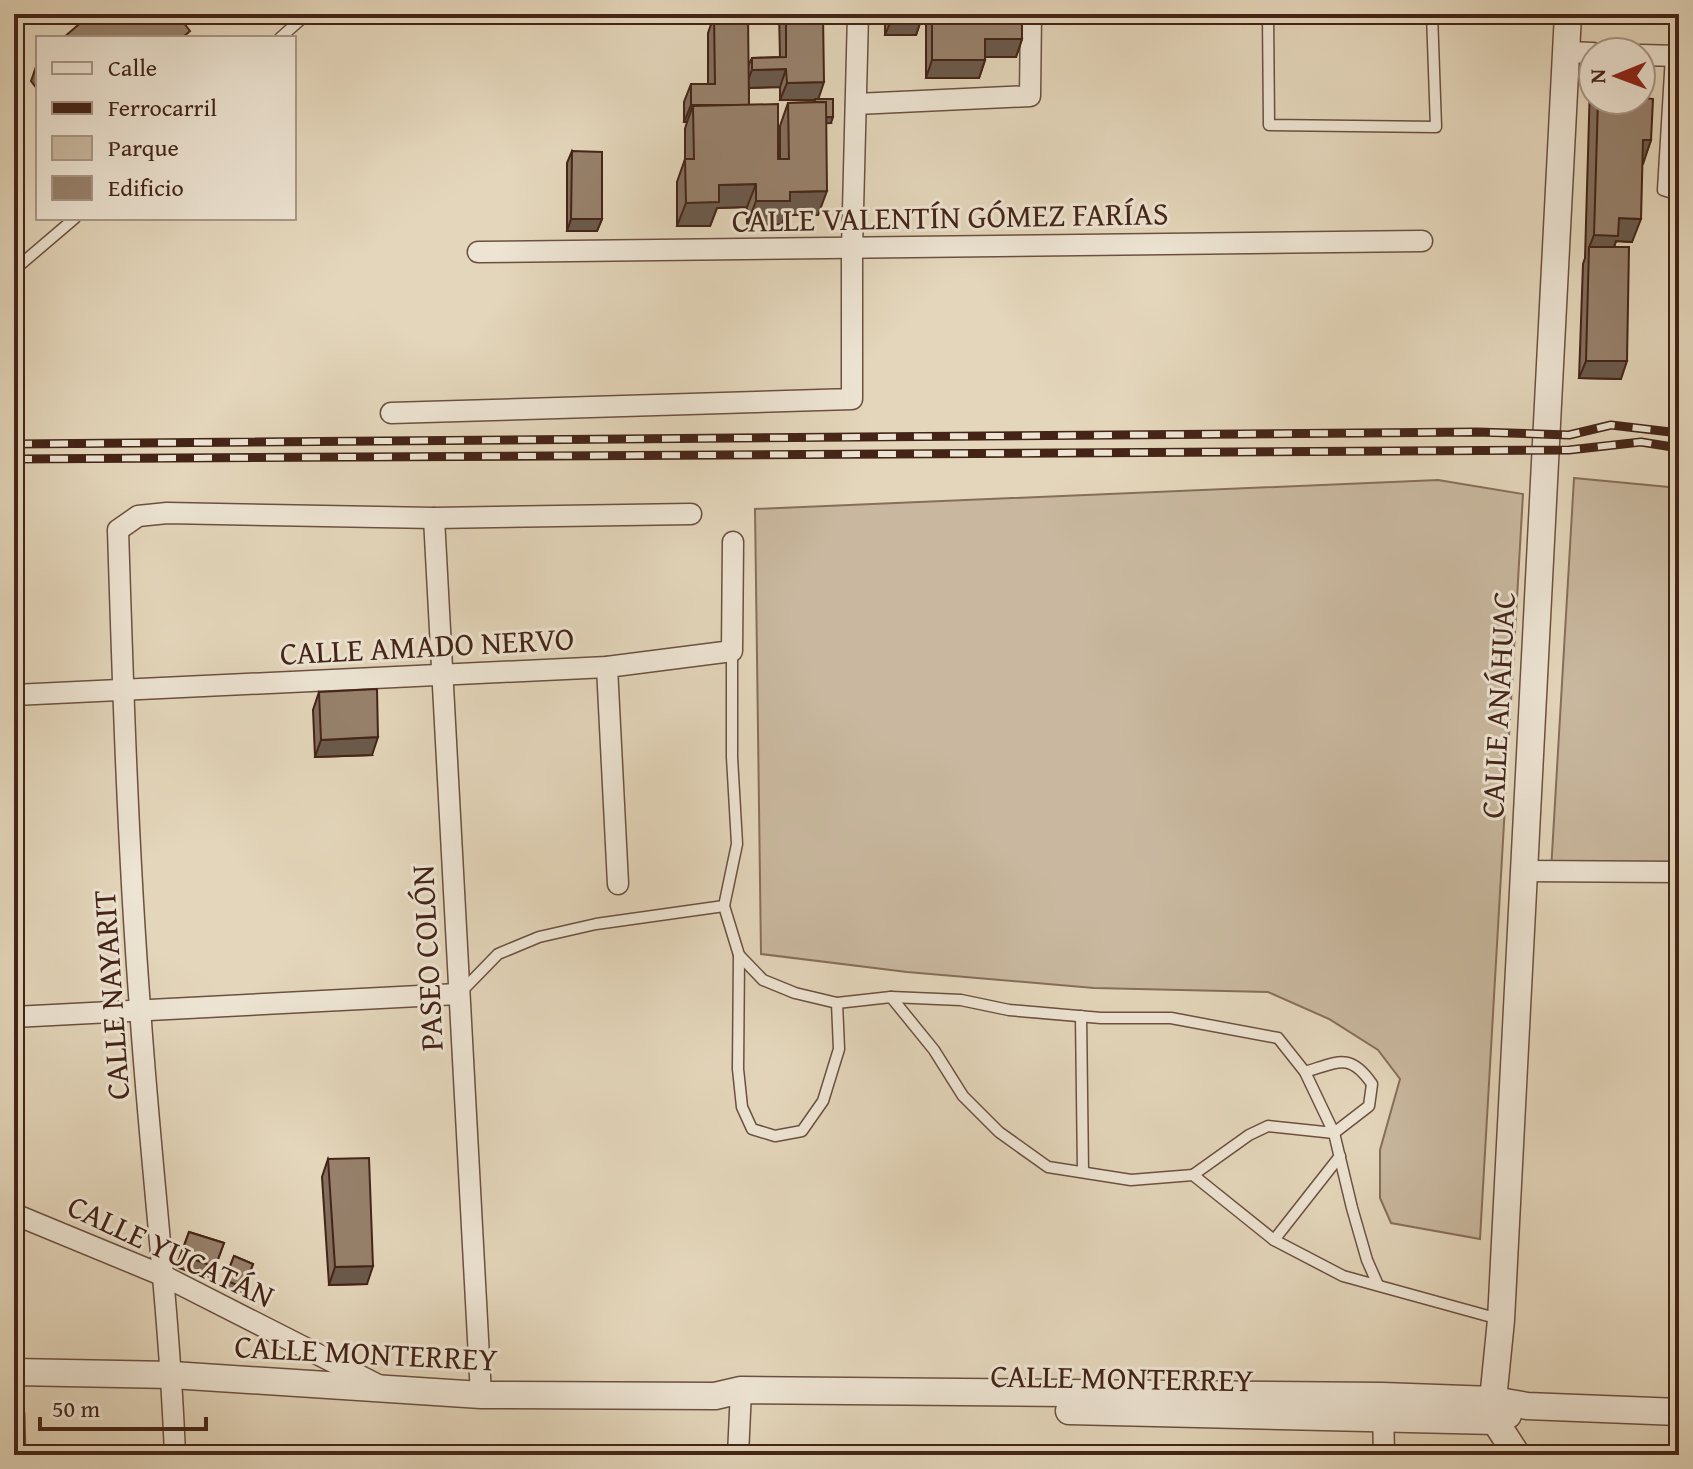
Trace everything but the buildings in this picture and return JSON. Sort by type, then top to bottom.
[{"type":"street","points":[[391,413],[852,399],[858,14]]},
{"type":"street","points":[[856,104],[1030,96],[1031,14]]},
{"type":"street","name":"CALLE ANÁHUAC","points":[[1568,14],[1577,42]]},
{"type":"street","name":"CALLE ANÁHUAC","points":[[1494,1410],[1523,871],[1577,95]]},
{"type":"street","name":"CALLE VALENTÍN GÓMEZ FARÍAS","points":[[478,252],[1422,241]]},
{"type":"street","name":"CALLE NAYARIT","points":[[175,1455],[172,1375],[140,1009],[118,530],[138,516],[167,513],[434,518]]},
{"type":"street","points":[[434,518],[691,514]]},
{"type":"street","name":"PASEO COLÓN","points":[[434,518],[481,1395]]},
{"type":"street","points":[[732,651],[733,542]]},
{"type":"street","name":"CALLE AMADO NERVO","points":[[14,695],[607,667],[732,651]]},
{"type":"street","points":[[607,667],[618,884]]},
{"type":"street","points":[[1523,871],[1679,872]]},
{"type":"street","points":[[14,1017],[458,994]]},
{"type":"street","name":"CALLE YUCATÁN","points":[[14,1214],[164,1276],[387,1389]]},
{"type":"street","name":"CALLE MONTERREY","points":[[14,1372],[172,1375],[481,1395],[715,1396],[1494,1410],[1527,1406],[1679,1412]]},
{"type":"street","points":[[738,1455],[740,1397]]},
{"type":"street","points":[[1383,1407],[1384,1455]]},
{"type":"street","points":[[1494,1410],[1517,1455]]},
{"type":"street","points":[[14,1415],[15,1455]]},
{"type":"lane","points":[[282,36],[307,14]]},
{"type":"lane","points":[[1268,14],[1269,125],[1436,127],[1432,14]]},
{"type":"lane","points":[[1675,56],[1663,190],[1679,195]]},
{"type":"lane","points":[[14,270],[73,220]]},
{"type":"lane","points":[[732,651],[732,757],[737,844],[724,906],[739,955],[738,1069],[742,1107],[752,1129],[775,1136],[802,1131],[823,1101],[839,1049],[837,1003]]},
{"type":"lane","points":[[458,994],[498,954],[539,937],[596,924],[724,906]]},
{"type":"lane","points":[[739,955],[763,980],[795,993],[837,1003],[891,997],[961,1000],[1009,1010],[1081,1016],[1171,1018],[1278,1038],[1305,1072],[1334,1133],[1367,1260],[1378,1285]]},
{"type":"lane","points":[[891,997],[934,1050],[963,1096],[999,1132],[1048,1167],[1131,1180],[1193,1175],[1249,1135],[1268,1126],[1334,1133],[1369,1106],[1372,1084],[1361,1068],[1342,1061],[1305,1072]]},
{"type":"lane","points":[[1081,1016],[1083,1172]]},
{"type":"lane","points":[[1274,1240],[1340,1156]]},
{"type":"lane","points":[[1193,1175],[1274,1240],[1343,1276],[1501,1320]]},
{"type":"green space","points":[[1574,478],[1679,488],[1679,871],[1551,871]]},
{"type":"green space","points":[[1438,480],[1523,494],[1480,1239],[1391,1223],[1380,1198],[1380,1150],[1400,1079],[1378,1050],[1329,1019],[1268,992],[1094,988],[907,972],[761,954],[755,509]]},
{"type":"railway","points":[[14,444],[1477,432],[1569,435],[1611,425],[1679,433]]},
{"type":"railway","points":[[14,459],[1569,450],[1641,442],[1679,448]]}]
